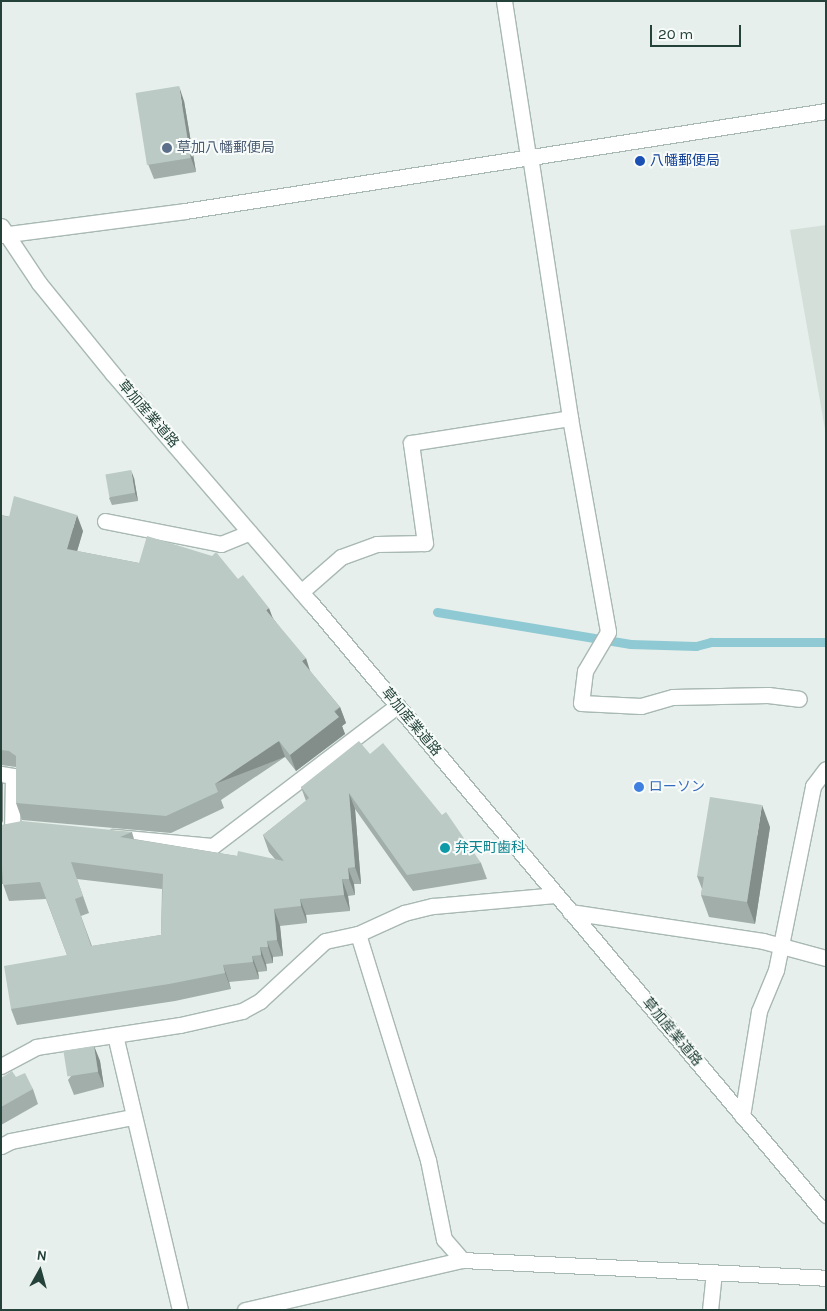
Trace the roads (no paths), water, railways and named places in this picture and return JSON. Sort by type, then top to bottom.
[{"type":"street","points":[[504,1],[570,418],[608,632],[585,671],[581,703],[641,706],[673,697],[758,695],[799,699]]},
{"type":"street","points":[[3,232],[185,211],[826,111]]},
{"type":"street","name":"草加産業道路","points":[[3,232],[39,283],[113,374],[398,706],[826,1215]]},
{"type":"street","points":[[301,592],[341,557],[377,544],[425,543],[411,443],[570,418]]},
{"type":"street","points":[[105,521],[221,544],[250,532]]},
{"type":"street","points":[[96,835],[213,846],[398,706]]},
{"type":"street","points":[[742,1116],[759,1010],[776,970],[782,946],[813,786],[826,769]]},
{"type":"street","points":[[1,774],[14,776],[7,832],[28,828]]},
{"type":"street","points":[[1,1066],[36,1048],[242,1011],[260,1002],[325,941],[358,934],[404,913],[433,906],[556,895]]},
{"type":"street","points":[[570,912],[782,946],[826,958]]},
{"type":"street","points":[[358,934],[428,1160],[444,1239],[462,1260]]},
{"type":"street","points":[[115,1035],[132,1117],[180,1310]]},
{"type":"street","points":[[1,1146],[11,1141],[132,1117]]},
{"type":"street","points":[[245,1310],[462,1260],[511,1260],[826,1278]]},
{"type":"street","points":[[710,1310],[714,1273]]},
{"type":"waterway","points":[[437,612],[630,644],[696,646],[711,642],[826,642]]},
{"type":"place","name":"草加八幡郵便局","points":[[167,148]]},
{"type":"place","name":"八幡郵便局","points":[[640,161]]},
{"type":"place","name":"ローソン","points":[[639,787]]},
{"type":"place","name":"弁天町歯科","points":[[445,848]]}]
